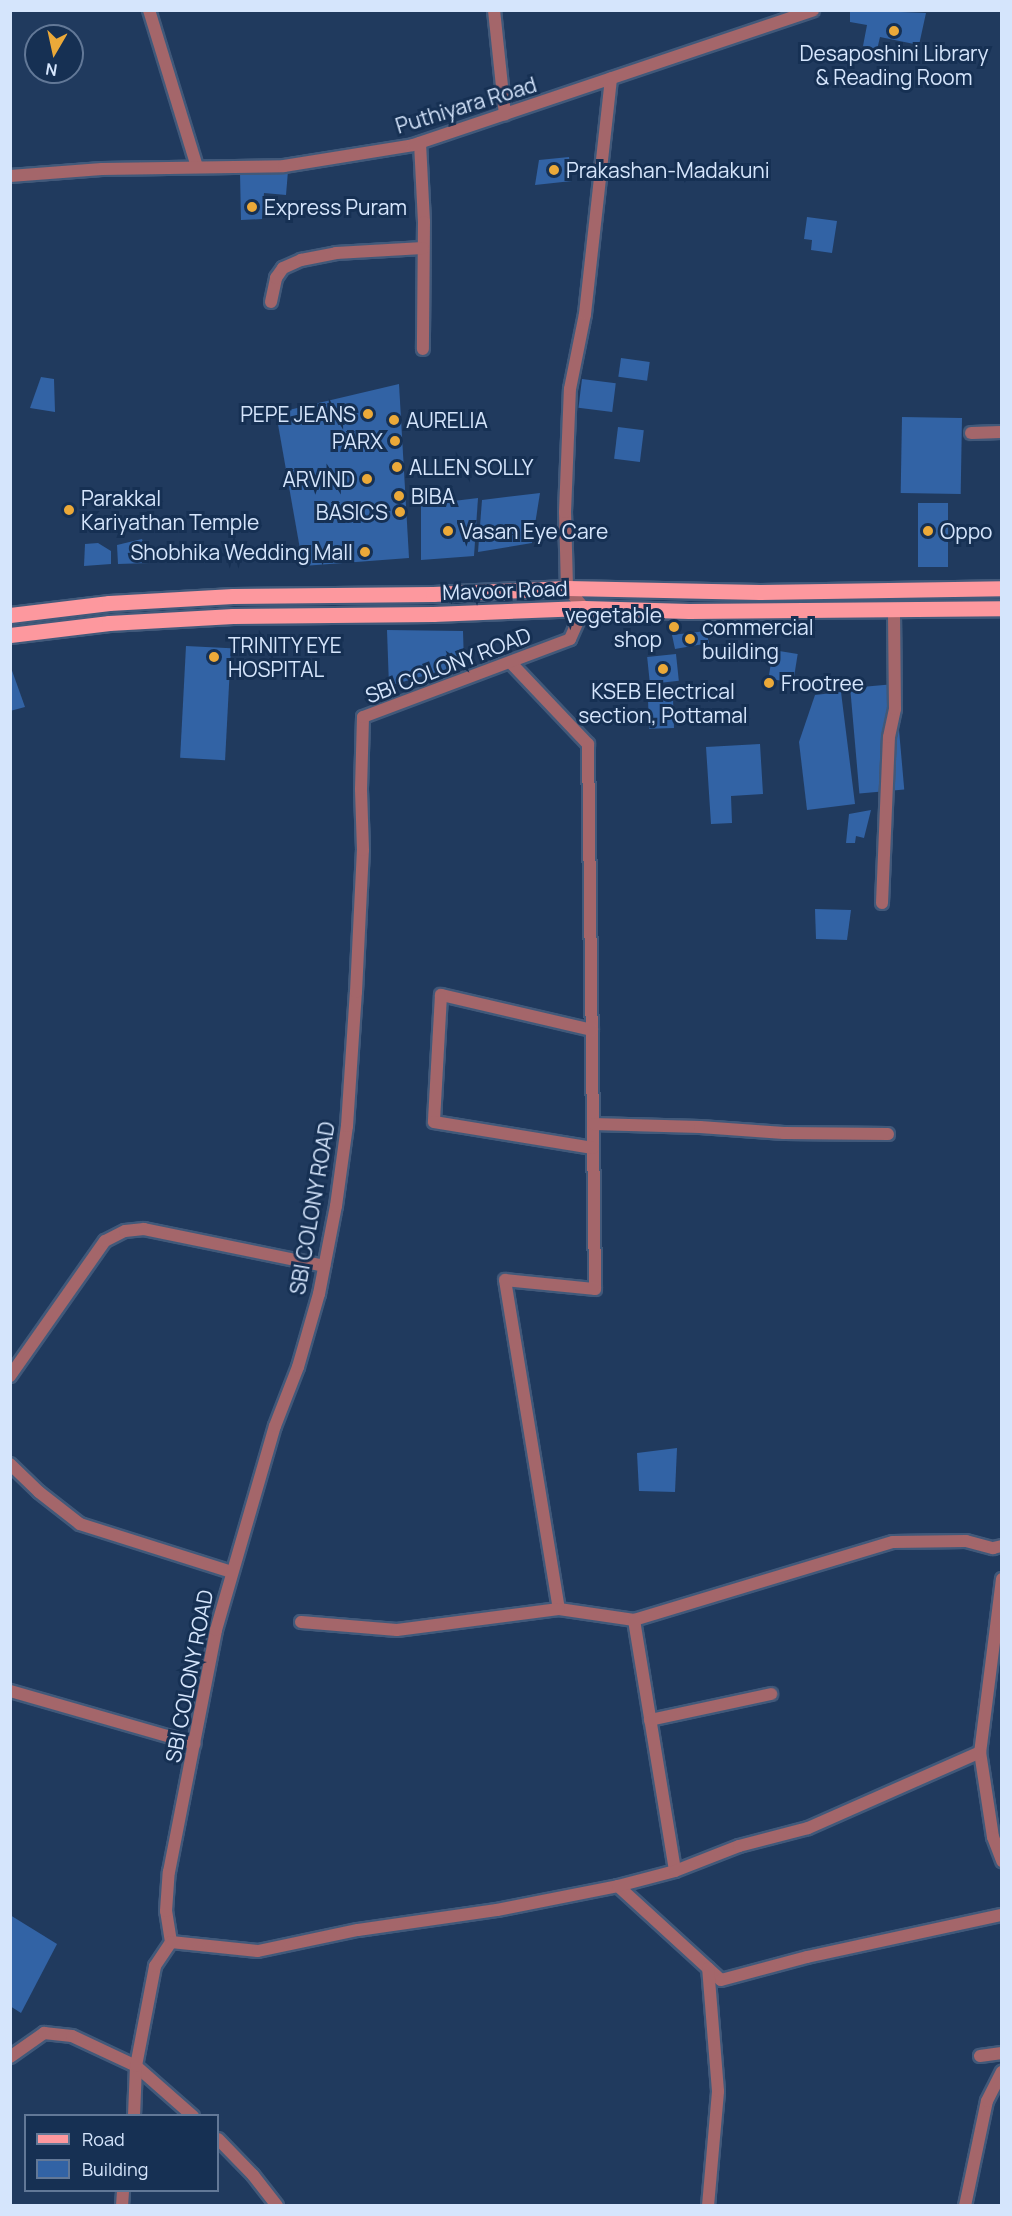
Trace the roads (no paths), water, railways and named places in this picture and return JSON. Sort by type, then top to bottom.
[{"type":"main road","name":"Mavoor Road","points":[[10,615],[164,600],[444,594],[567,588],[760,592],[1002,588]]},
{"type":"main road","name":"Mavoor Road","points":[[10,635],[110,622],[233,616],[433,614],[584,608],[689,611],[1002,608]]},
{"type":"street","points":[[149,10],[197,167]]},
{"type":"street","points":[[494,10],[505,114]]},
{"type":"street","name":"Puthiyara Road","points":[[10,176],[102,169],[284,166],[420,142],[813,10]]},
{"type":"street","points":[[584,608],[567,588],[565,512],[570,388],[585,314],[611,78]]},
{"type":"street","points":[[420,142],[423,350]]},
{"type":"street","points":[[271,302],[280,273],[284,268],[302,260],[336,253],[423,248]]},
{"type":"street","points":[[971,432],[1002,432]]},
{"type":"street","name":"SBI COLONY ROAD","points":[[171,1942],[166,1911],[169,1872],[216,1630],[275,1425],[298,1367],[324,1266],[347,1126],[363,850],[361,789],[363,717],[469,676],[512,663],[570,639],[584,608]]},
{"type":"street","points":[[882,903],[889,737],[895,709],[894,610]]},
{"type":"street","points":[[512,663],[588,744],[595,1289],[505,1280],[559,1609]]},
{"type":"street","points":[[592,1030],[441,995],[434,1122],[593,1148]]},
{"type":"street","points":[[593,1125],[700,1127],[784,1133],[888,1134]]},
{"type":"street","points":[[10,1376],[105,1241],[125,1231],[144,1229],[324,1266]]},
{"type":"street","points":[[10,1464],[39,1492],[80,1524],[231,1572]]},
{"type":"street","points":[[301,1622],[397,1630],[559,1609],[634,1620],[894,1542],[966,1541],[993,1548],[1002,1546]]},
{"type":"street","points":[[1002,1579],[980,1752],[993,1837],[1002,1861]]},
{"type":"street","points":[[634,1620],[675,1871]]},
{"type":"street","points":[[10,1691],[195,1744]]},
{"type":"street","points":[[650,1720],[771,1694]]},
{"type":"street","points":[[134,2114],[136,2066],[155,1966],[171,1942],[258,1951],[348,1932],[497,1910],[618,1886],[675,1871],[739,1846],[808,1828],[980,1752]]},
{"type":"street","points":[[618,1886],[721,1980],[807,1957],[1002,1915]]},
{"type":"street","points":[[708,1968],[718,2091],[708,2205]]},
{"type":"street","points":[[10,2057],[44,2033],[72,2036],[136,2066],[192,2114]]},
{"type":"street","points":[[980,2056],[1002,2053]]},
{"type":"street","points":[[965,2205],[987,2101],[1002,2072]]},
{"type":"street","points":[[219,2140],[278,2205]]},
{"type":"place","name":"Desaposhini Library & Reading Room","points":[[894,31]]},
{"type":"place","name":"Prakashan-Madakuni","points":[[554,170]]},
{"type":"place","name":"Express Puram","points":[[252,207]]},
{"type":"place","name":"PEPE JEANS","points":[[368,414]]},
{"type":"place","name":"AURELIA","points":[[394,420]]},
{"type":"place","name":"PARX","points":[[395,441]]},
{"type":"place","name":"ALLEN SOLLY","points":[[397,467]]},
{"type":"place","name":"ARVIND","points":[[367,479]]},
{"type":"place","name":"BIBA","points":[[399,496]]},
{"type":"place","name":"Parakkal Kariyathan Temple","points":[[69,510]]},
{"type":"place","name":"BASICS","points":[[400,512]]},
{"type":"place","name":"Vasan Eye Care","points":[[448,531]]},
{"type":"place","name":"Oppo","points":[[928,531]]},
{"type":"place","name":"Shobhika Wedding Mall","points":[[365,552]]},
{"type":"place","name":"vegetable shop","points":[[674,627]]},
{"type":"place","name":"commercial building","points":[[690,639]]},
{"type":"place","name":"TRINITY EYE HOSPITAL","points":[[214,657]]},
{"type":"place","name":"KSEB Electrical section, Pottamal","points":[[663,669]]},
{"type":"place","name":"Frootree","points":[[769,683]]}]
